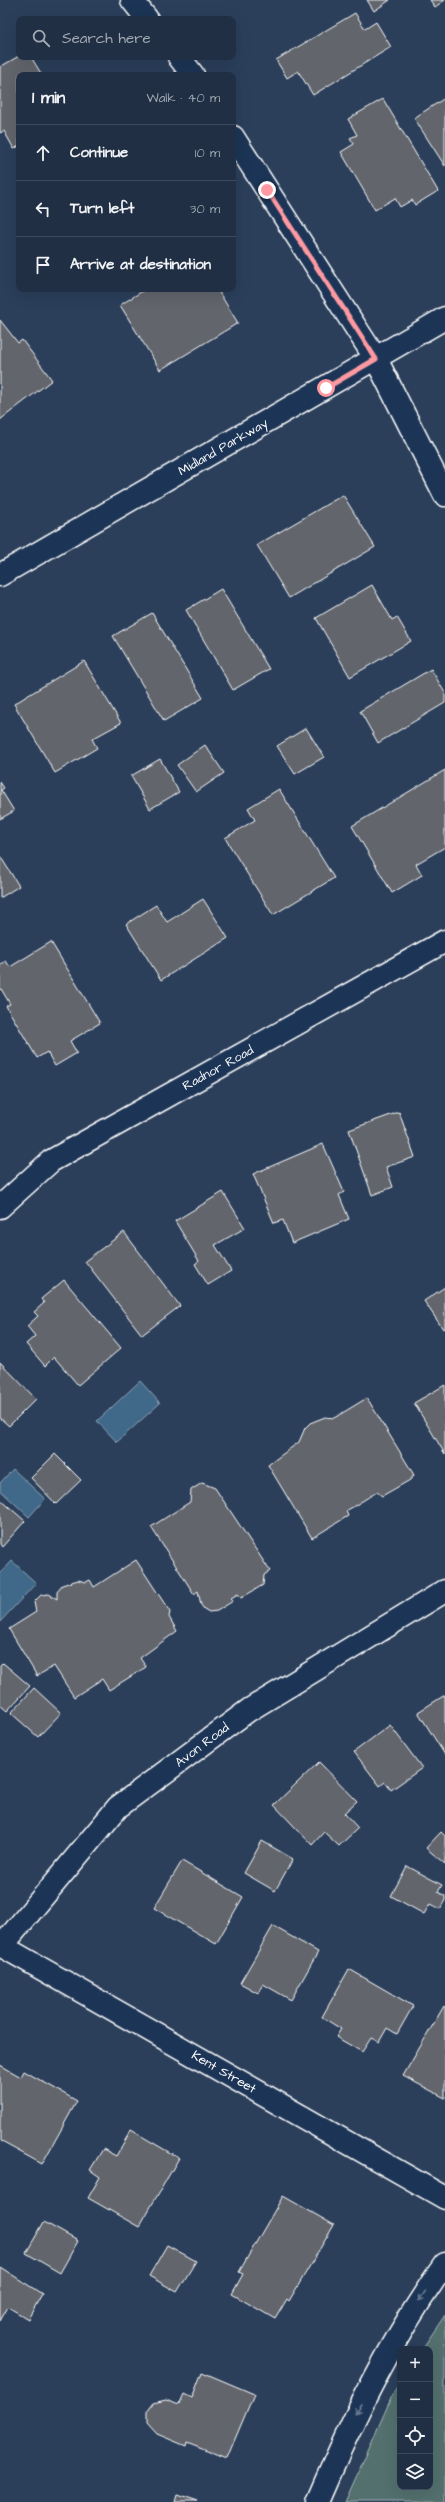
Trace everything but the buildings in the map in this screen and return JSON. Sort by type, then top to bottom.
[{"type":"street","points":[[132,0],[145,16]]},
{"type":"street","points":[[181,60],[191,72]]},
{"type":"street","points":[[236,142],[376,359],[445,495]]},
{"type":"street","name":"Midland Parkway","points":[[0,575],[445,318]]},
{"type":"street","name":"Radnor Road","points":[[0,1207],[51,1161],[445,941]]},
{"type":"street","name":"Avon Road","points":[[1,1946],[118,1807],[249,1710],[445,1591]]},
{"type":"street","name":"Kent Street","points":[[1,1946],[445,2198]]},
{"type":"street","points":[[317,2502],[350,2424],[413,2309],[445,2264]]},
{"type":"green space","points":[[445,2315],[445,2502],[345,2502],[397,2388],[397,2490],[433,2490],[433,2346],[424,2346]]},
{"type":"water","points":[[140,1381],[160,1403],[117,1442],[97,1421]]},
{"type":"water","points":[[13,1469],[45,1499],[29,1517],[0,1490],[0,1483]]},
{"type":"water","points":[[12,1561],[36,1583],[0,1622],[0,1574]]},
{"type":"route","points":[[267,190],[376,359],[326,388]]}]
